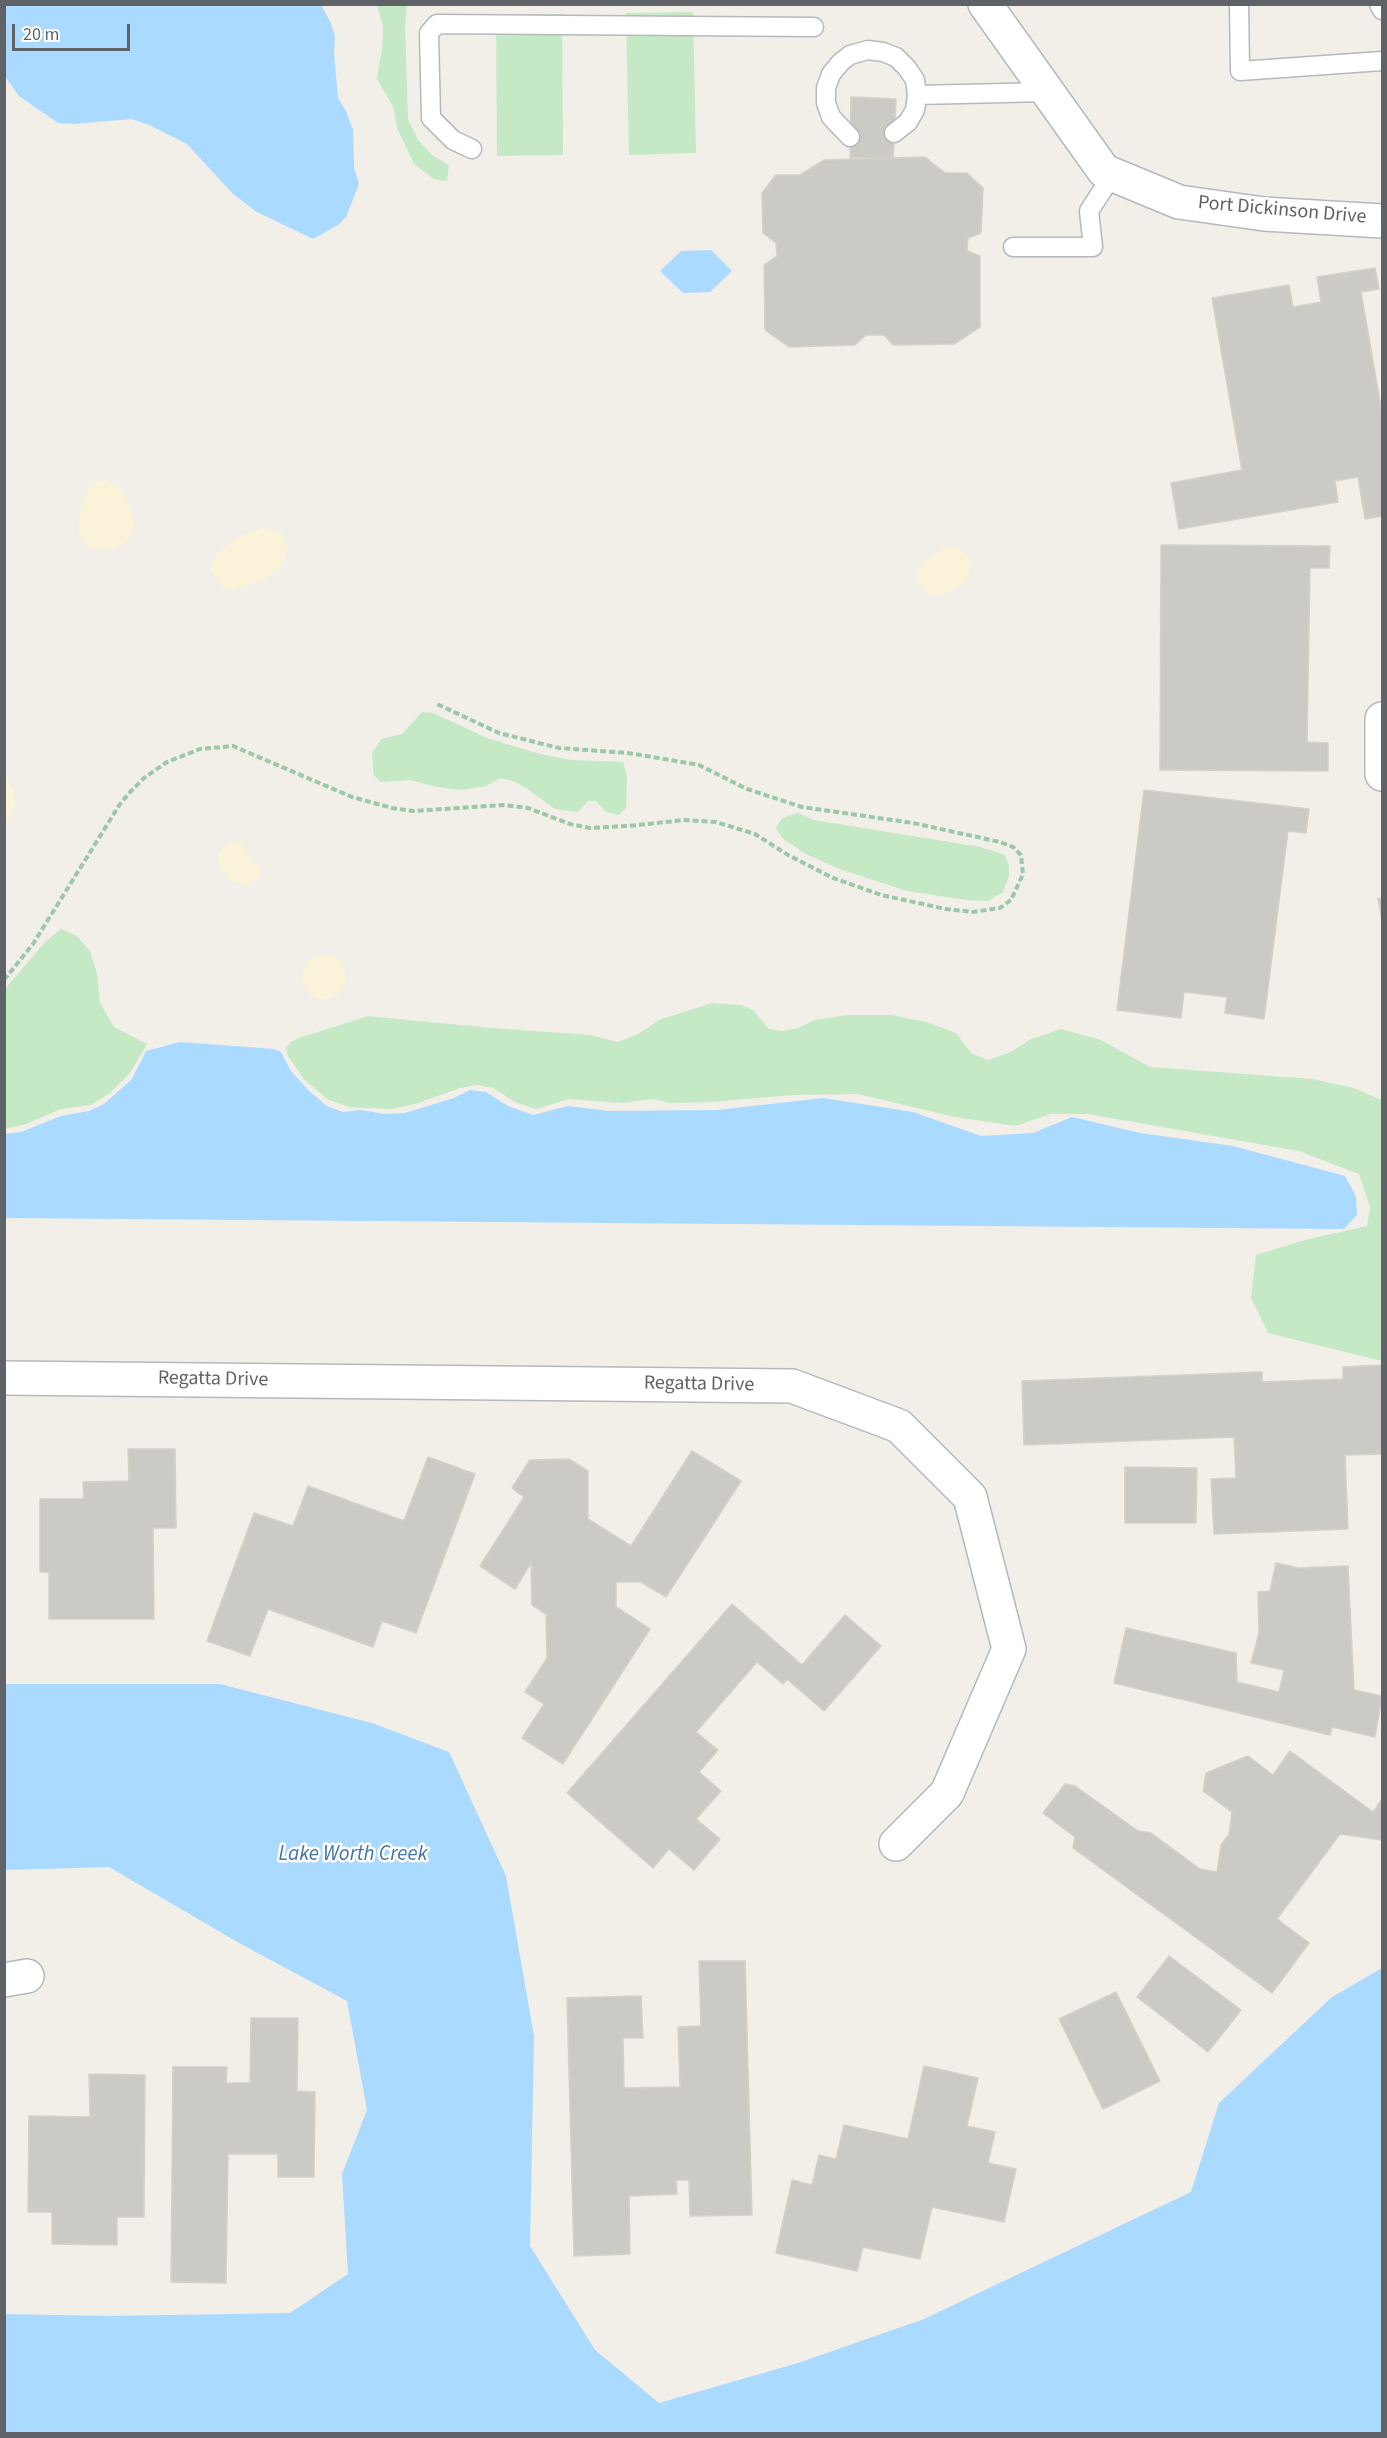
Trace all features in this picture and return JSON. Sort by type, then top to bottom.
[{"type":"street","name":"Port Dickinson Drive","points":[[985,4],[1104,171],[1179,202],[1264,214],[1383,221]]},
{"type":"street","points":[[1383,719],[1383,774]]},
{"type":"street","name":"Regatta Drive","points":[[4,1378],[792,1386],[899,1426],[970,1497],[1009,1649],[947,1793],[896,1844]]},
{"type":"lane","points":[[1239,4],[1240,71],[1383,61]]},
{"type":"lane","points":[[1379,4],[1383,10]]},
{"type":"lane","points":[[472,148],[453,140],[431,118],[429,33],[437,24],[814,27]]},
{"type":"lane","points":[[850,137],[831,117],[826,103],[826,88],[831,74],[850,55],[868,50],[883,51],[896,57],[915,80],[917,95],[915,110],[908,122],[894,133]]},
{"type":"lane","points":[[917,95],[1047,92]]},
{"type":"lane","points":[[1013,248],[1093,247],[1089,211],[1113,174]]},
{"type":"path","points":[[4,980],[33,944],[120,804],[131,791],[144,778],[167,762],[200,749],[233,746],[352,797],[413,811],[503,805],[528,808],[570,824],[590,828],[685,820],[716,822],[755,834],[788,855],[832,878],[881,894],[946,909],[973,912],[1000,908],[1011,900],[1023,874],[1021,855],[1013,847],[1000,842],[913,823],[802,807],[747,789],[699,765],[628,753],[559,748],[499,733],[437,704]]},
{"type":"green space","points":[[377,5],[407,5],[405,28],[408,119],[418,140],[432,155],[449,165],[447,181],[434,179],[414,164],[397,128],[393,106],[377,79],[383,27]]},
{"type":"green space","points":[[693,12],[696,153],[629,155],[626,13]]},
{"type":"green space","points":[[562,14],[563,155],[497,156],[496,15]]},
{"type":"green space","points":[[422,712],[433,713],[487,738],[540,754],[571,760],[623,762],[627,777],[626,808],[619,815],[606,812],[596,801],[588,801],[578,812],[555,809],[526,788],[513,781],[500,778],[486,786],[461,790],[410,780],[380,782],[374,775],[372,754],[381,739],[402,734]]},
{"type":"green space","points":[[798,813],[814,820],[980,847],[1005,855],[1009,865],[1009,876],[1003,892],[988,901],[907,891],[837,868],[804,853],[782,838],[776,828],[782,818]]},
{"type":"green space","points":[[61,929],[77,936],[90,951],[97,974],[100,1003],[114,1027],[147,1044],[130,1073],[110,1093],[91,1105],[61,1109],[26,1124],[5,1129],[5,989],[45,942]]},
{"type":"green space","points":[[712,1003],[741,1005],[753,1010],[769,1029],[782,1031],[798,1028],[815,1020],[848,1015],[892,1015],[926,1022],[956,1033],[971,1053],[988,1060],[1011,1052],[1029,1040],[1061,1029],[1101,1040],[1150,1067],[1312,1079],[1354,1088],[1382,1100],[1382,1361],[1268,1333],[1251,1298],[1256,1255],[1305,1240],[1367,1226],[1370,1207],[1359,1174],[1299,1151],[1088,1114],[1050,1114],[1016,1126],[955,1117],[858,1094],[793,1095],[671,1103],[652,1099],[622,1103],[569,1099],[536,1109],[515,1102],[493,1088],[478,1085],[460,1088],[415,1104],[392,1109],[349,1107],[327,1099],[304,1079],[288,1056],[286,1048],[299,1038],[368,1016],[591,1035],[618,1042],[638,1034],[659,1020]]},
{"type":"sand","points":[[107,480],[122,490],[130,507],[133,524],[133,532],[127,542],[108,550],[89,547],[80,537],[78,530],[81,504],[87,492],[95,483]]},
{"type":"sand","points":[[263,528],[277,530],[285,537],[288,545],[285,561],[264,579],[232,590],[222,587],[211,570],[212,561],[216,555],[240,536]]},
{"type":"sand","points":[[946,548],[958,548],[968,555],[971,563],[968,577],[958,587],[945,594],[928,594],[918,583],[917,571],[922,563]]},
{"type":"sand","points":[[5,772],[13,791],[15,804],[5,824]]},
{"type":"sand","points":[[230,842],[241,844],[260,868],[259,876],[250,884],[244,885],[233,881],[219,864],[219,853]]},
{"type":"sand","points":[[324,955],[332,956],[340,961],[345,969],[345,985],[340,993],[332,998],[324,999],[316,998],[308,993],[303,985],[302,977],[303,969],[308,961],[316,956]]},
{"type":"water","points":[[4,5],[321,5],[331,23],[335,37],[338,98],[353,130],[354,168],[359,184],[346,217],[338,225],[313,239],[257,212],[233,194],[187,144],[147,124],[131,119],[74,124],[58,123],[19,96],[5,76]]},
{"type":"water","points":[[711,250],[732,271],[710,292],[683,293],[660,271],[681,251]]},
{"type":"water","points":[[180,1042],[274,1049],[281,1052],[291,1071],[309,1091],[327,1106],[343,1112],[361,1110],[384,1114],[405,1113],[454,1098],[470,1090],[486,1092],[508,1106],[533,1115],[568,1106],[609,1111],[717,1110],[823,1098],[913,1112],[981,1136],[1033,1133],[1072,1117],[1140,1133],[1233,1146],[1345,1176],[1356,1196],[1357,1215],[1344,1229],[5,1218],[5,1134],[21,1132],[61,1116],[89,1111],[104,1104],[132,1079],[146,1051]]},
{"type":"water","name":"Lake Worth Creek","points":[[5,1684],[220,1684],[372,1723],[449,1752],[506,1876],[534,2036],[530,2246],[595,2350],[659,2403],[798,2363],[924,2319],[1191,2192],[1219,2103],[1332,1997],[1382,1968],[1382,2433],[5,2433],[5,2314],[109,2316],[290,2313],[348,2274],[342,2174],[367,2110],[347,2001],[241,1944],[109,1867],[5,1870]]},
{"type":"building","points":[[851,97],[896,99],[893,158],[850,158]]},
{"type":"building","points":[[925,157],[945,173],[967,173],[983,188],[981,233],[968,238],[967,251],[980,256],[980,327],[954,344],[893,345],[884,335],[866,335],[855,345],[789,347],[765,330],[764,265],[777,256],[776,243],[763,233],[762,193],[776,175],[800,175],[824,160]]},
{"type":"building","points":[[1375,268],[1379,289],[1361,292],[1382,413],[1382,516],[1365,519],[1358,477],[1335,481],[1338,502],[1179,529],[1171,483],[1242,470],[1212,298],[1289,285],[1293,307],[1321,302],[1317,277]]},
{"type":"building","points":[[1161,545],[1330,546],[1329,568],[1310,568],[1307,742],[1328,743],[1328,771],[1160,770]]},
{"type":"building","points":[[1144,790],[1309,809],[1306,833],[1288,831],[1264,1019],[1225,1013],[1227,997],[1184,992],[1181,1018],[1117,1010]]},
{"type":"building","points":[[1382,898],[1382,920],[1378,899]]},
{"type":"building","points":[[1382,1365],[1382,1454],[1345,1455],[1348,1529],[1214,1534],[1211,1479],[1236,1478],[1234,1437],[1024,1445],[1022,1381],[1262,1372],[1262,1382],[1343,1379],[1343,1367]]},
{"type":"building","points":[[128,1449],[175,1449],[176,1528],[153,1528],[154,1619],[49,1619],[49,1572],[40,1572],[40,1499],[84,1499],[83,1482],[129,1481]]},
{"type":"building","points":[[692,1451],[741,1481],[666,1597],[641,1582],[616,1582],[616,1607],[650,1629],[563,1764],[522,1738],[544,1704],[525,1692],[547,1658],[546,1614],[532,1605],[531,1563],[515,1589],[480,1566],[524,1497],[512,1488],[530,1460],[569,1459],[588,1471],[588,1519],[631,1546]]},
{"type":"building","points":[[428,1457],[475,1474],[416,1633],[382,1621],[373,1647],[268,1609],[250,1656],[207,1641],[254,1513],[293,1526],[308,1486],[404,1521]]},
{"type":"building","points":[[1125,1467],[1197,1468],[1196,1523],[1125,1523]]},
{"type":"building","points":[[1276,1563],[1298,1568],[1348,1566],[1354,1690],[1382,1696],[1375,1737],[1332,1727],[1330,1735],[1114,1683],[1126,1628],[1236,1653],[1237,1682],[1279,1692],[1284,1670],[1251,1663],[1259,1633],[1258,1592],[1270,1591]]},
{"type":"building","points":[[732,1604],[802,1665],[845,1615],[881,1646],[824,1711],[787,1679],[783,1684],[757,1662],[696,1732],[718,1750],[699,1772],[721,1791],[696,1819],[720,1839],[694,1870],[669,1849],[653,1868],[567,1793]]},
{"type":"building","points":[[1290,1751],[1373,1812],[1382,1799],[1382,1840],[1340,1834],[1277,1919],[1309,1943],[1272,1993],[1073,1848],[1075,1837],[1043,1813],[1065,1784],[1075,1786],[1138,1831],[1151,1833],[1200,1869],[1217,1872],[1221,1845],[1229,1834],[1232,1812],[1203,1791],[1206,1773],[1248,1756],[1273,1775]]},
{"type":"building","points":[[1169,1956],[1241,2010],[1208,2052],[1137,1997]]},
{"type":"building","points":[[699,1961],[745,1961],[752,2215],[690,2216],[689,2180],[676,2180],[677,2194],[629,2196],[630,2254],[574,2256],[567,1998],[641,1996],[643,2038],[623,2038],[624,2088],[680,2087],[678,2027],[701,2026]]},
{"type":"building","points":[[1116,1992],[1160,2081],[1103,2109],[1059,2019]]},
{"type":"building","points":[[251,2018],[298,2018],[297,2091],[315,2092],[314,2177],[278,2177],[278,2154],[228,2154],[226,2283],[171,2282],[173,2067],[227,2067],[226,2083],[250,2083]]},
{"type":"building","points":[[924,2066],[978,2078],[967,2126],[995,2132],[988,2163],[1016,2169],[1004,2222],[932,2207],[920,2259],[863,2247],[857,2271],[776,2253],[792,2180],[812,2185],[819,2155],[836,2159],[844,2125],[908,2139]]},
{"type":"building","points":[[89,2074],[145,2075],[144,2217],[117,2217],[117,2245],[52,2244],[52,2212],[28,2212],[29,2116],[90,2117]]}]
